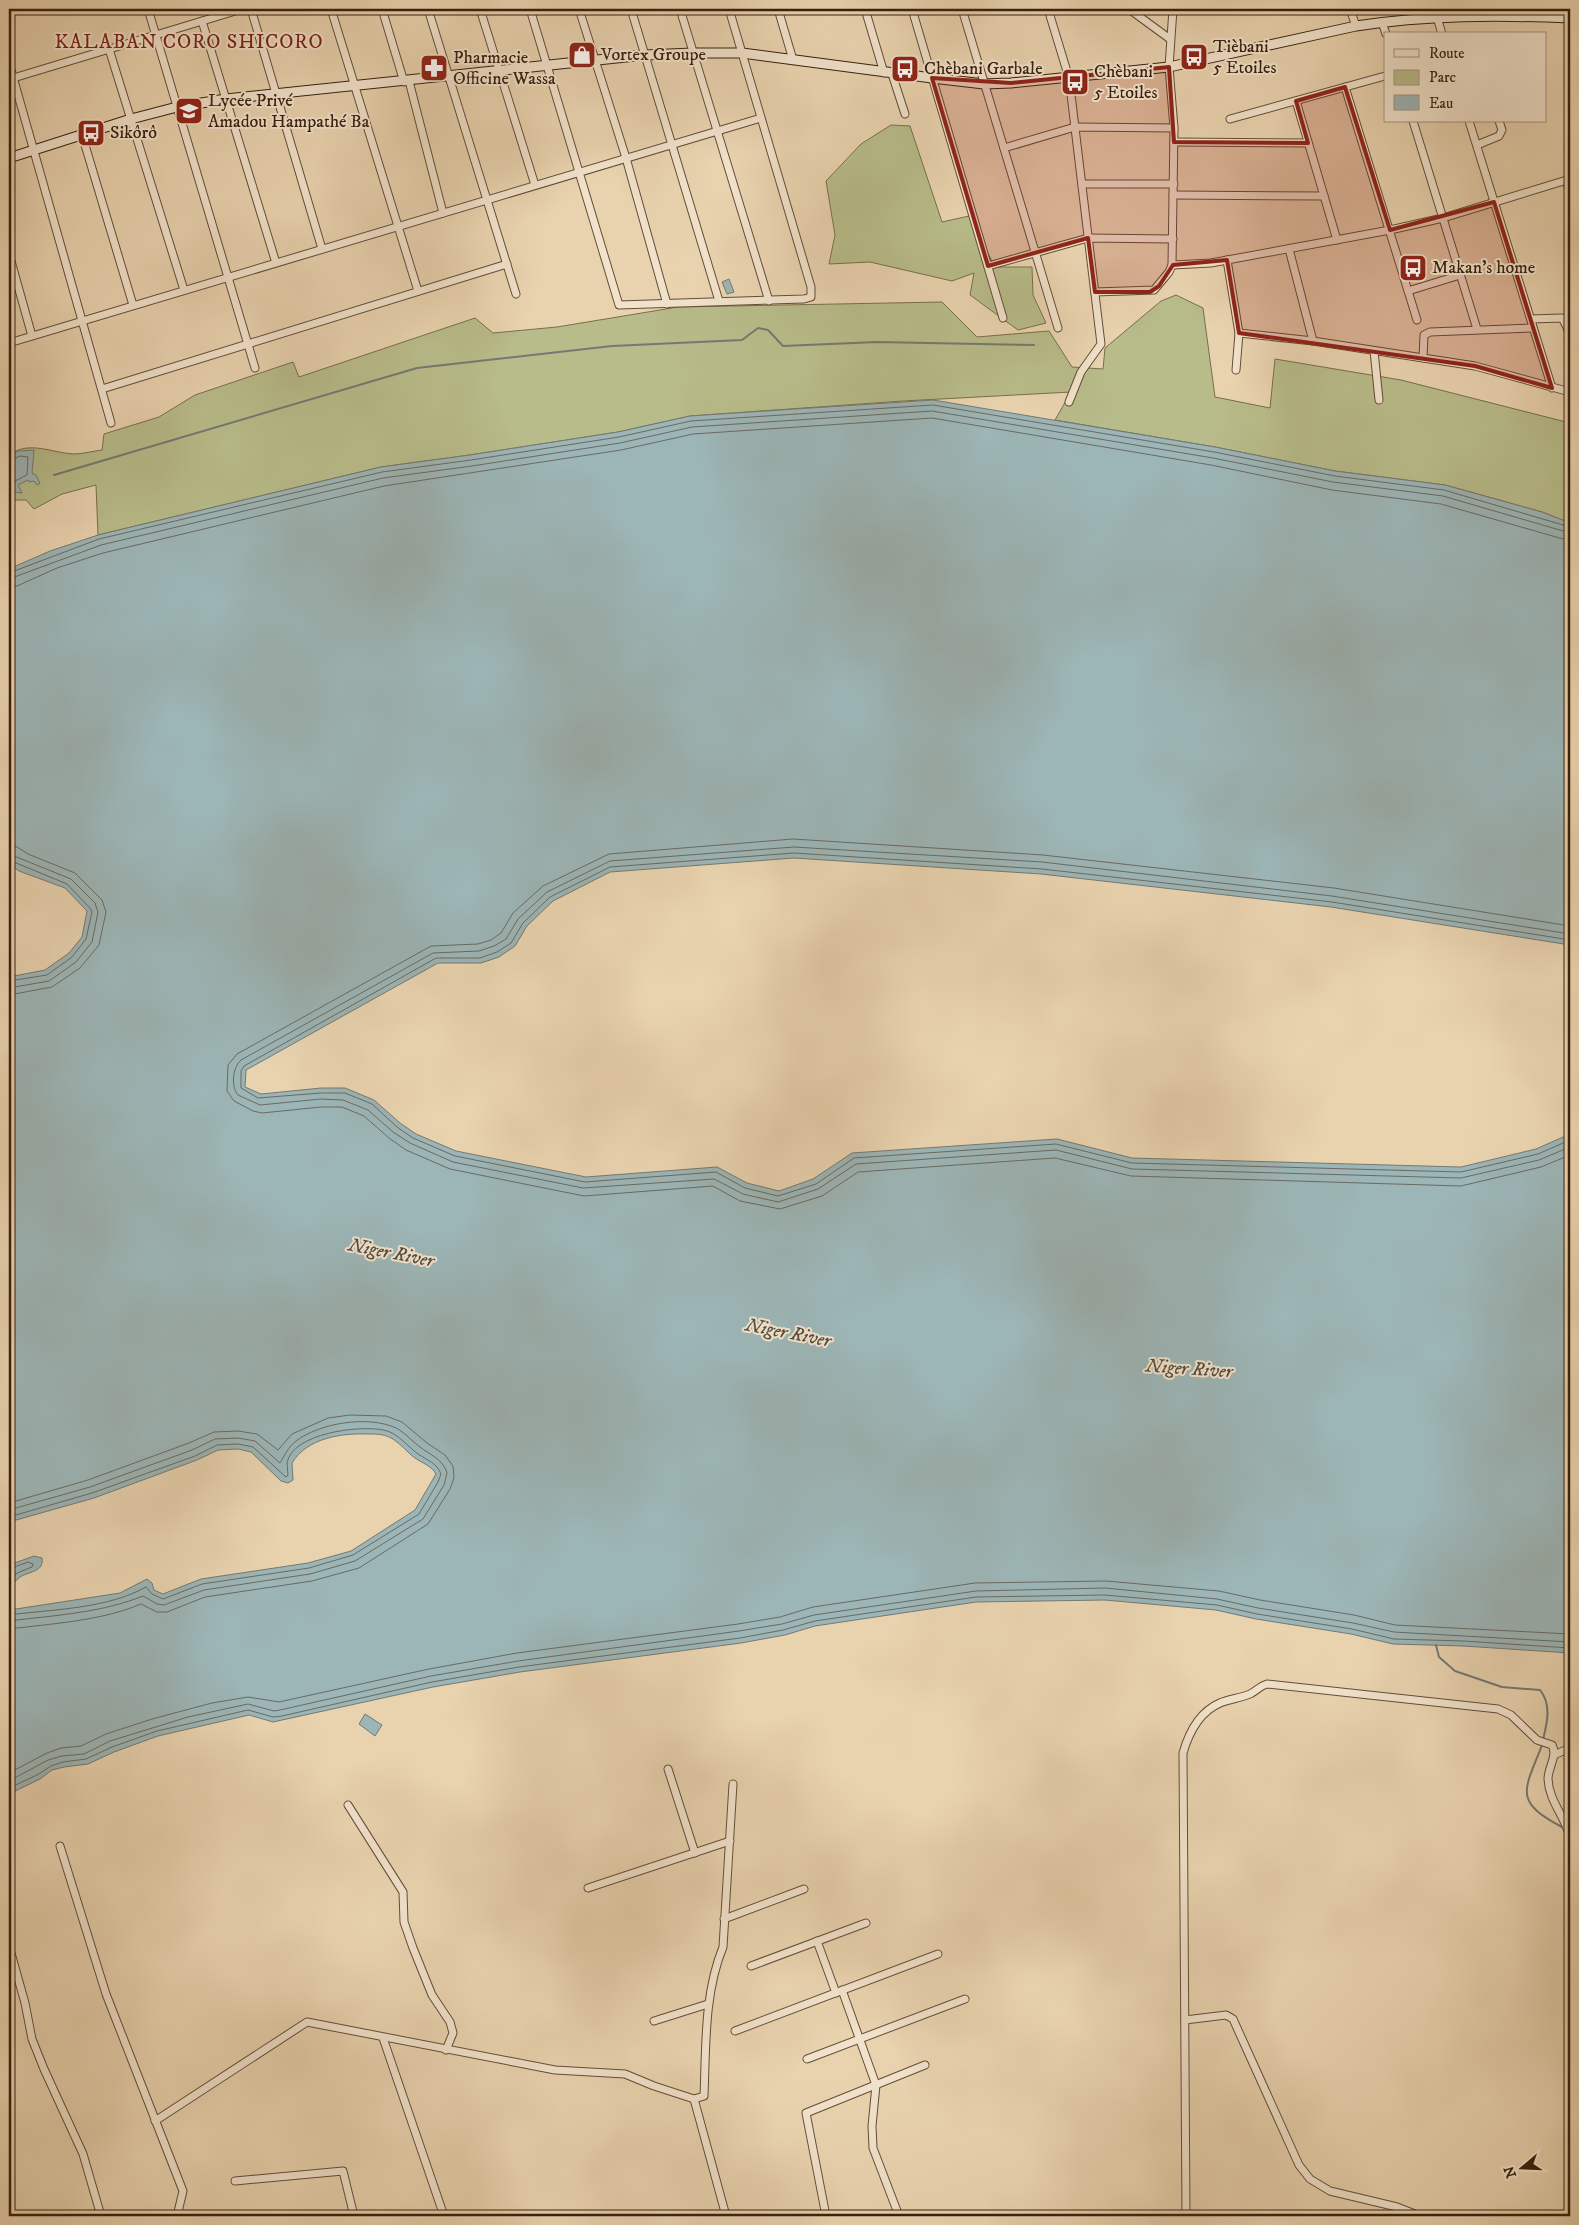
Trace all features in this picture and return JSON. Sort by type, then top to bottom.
[{"type":"main road","points":[[9,158],[131,119],[177,107],[226,99],[645,56],[742,52],[888,73],[984,84],[1069,78],[1169,67],[1382,22],[1530,12],[1570,18]]},
{"type":"street","points":[[148,9],[255,368]]},
{"type":"street","points":[[11,78],[242,9]]},
{"type":"street","points":[[251,9],[322,249]]},
{"type":"street","points":[[331,9],[418,291]]},
{"type":"street","points":[[382,9],[406,82],[443,213]]},
{"type":"street","points":[[428,9],[516,294]]},
{"type":"street","points":[[480,9],[534,186]]},
{"type":"street","points":[[530,9],[619,305],[769,301],[811,297],[811,287],[729,9]]},
{"type":"street","points":[[579,9],[626,158],[667,304]]},
{"type":"street","points":[[631,9],[719,301]]},
{"type":"street","points":[[680,9],[769,301]]},
{"type":"street","points":[[778,9],[793,60]]},
{"type":"street","points":[[865,9],[905,114]]},
{"type":"street","points":[[912,9],[1004,318]]},
{"type":"street","points":[[962,9],[1058,328]]},
{"type":"street","points":[[1048,9],[1069,78],[1101,344],[1081,372],[1068,402]]},
{"type":"street","points":[[1130,9],[1170,39]]},
{"type":"street","points":[[1095,292],[1154,290],[1170,272],[1172,265],[1174,128],[1169,67],[1173,9]]},
{"type":"street","points":[[1350,9],[1356,26]]},
{"type":"street","points":[[1437,17],[1441,32]]},
{"type":"street","points":[[202,21],[276,263]]},
{"type":"street","points":[[1382,22],[1385,32]]},
{"type":"street","points":[[109,49],[184,290]]},
{"type":"street","points":[[9,63],[11,78],[34,150],[111,423]]},
{"type":"street","points":[[1230,119],[1384,76]]},
{"type":"street","points":[[1345,87],[1417,320]]},
{"type":"street","points":[[1296,100],[1337,240]]},
{"type":"street","points":[[9,343],[761,118]]},
{"type":"street","points":[[1413,122],[1477,329]]},
{"type":"street","points":[[1469,122],[1552,388]]},
{"type":"street","points":[[1477,145],[1500,136],[1502,130],[1499,122]]},
{"type":"street","points":[[1004,148],[1075,127],[1174,128]]},
{"type":"street","points":[[82,135],[133,306]]},
{"type":"street","points":[[1174,142],[1308,143]]},
{"type":"street","points":[[1172,265],[1227,260],[1390,230],[1443,218],[1568,179],[1570,192]]},
{"type":"street","points":[[1082,184],[1174,184]]},
{"type":"street","points":[[1174,195],[1324,196]]},
{"type":"street","points":[[988,266],[1088,238],[1173,239]]},
{"type":"street","points":[[1289,249],[1313,341]]},
{"type":"street","points":[[9,254],[32,336]]},
{"type":"street","points":[[1227,260],[1239,333],[1236,370]]},
{"type":"street","points":[[102,388],[507,264]]},
{"type":"street","points":[[1408,291],[1460,274]]},
{"type":"street","points":[[1530,319],[1562,318],[1569,327],[1570,338]]},
{"type":"street","points":[[1424,358],[1424,335],[1430,332],[1533,328]]},
{"type":"street","points":[[1239,333],[1313,341],[1475,366],[1570,392]]},
{"type":"street","points":[[1374,351],[1380,400]]},
{"type":"street","points":[[1186,2216],[1183,1753],[1189,1734],[1207,1710],[1219,1704],[1251,1694],[1258,1687],[1267,1684],[1498,1709],[1511,1715],[1538,1740],[1552,1744],[1554,1754],[1548,1778],[1550,1794],[1567,1825],[1570,1838]]},
{"type":"street","points":[[1554,1754],[1570,1748]]},
{"type":"street","points":[[668,1769],[695,1853]]},
{"type":"street","points":[[156,2121],[307,2022],[555,2070],[625,2074],[654,2086],[694,2098],[704,2096],[708,2004],[716,1962],[723,1947],[733,1784]]},
{"type":"street","points":[[348,1805],[403,1892],[404,1922],[413,1948],[432,1995],[450,2022],[453,2032],[446,2050]]},
{"type":"street","points":[[588,1888],[730,1841]]},
{"type":"street","points":[[60,1846],[106,1994],[183,2192],[178,2216]]},
{"type":"street","points":[[724,1919],[804,1889]]},
{"type":"street","points":[[751,1966],[866,1922]]},
{"type":"street","points":[[817,1941],[860,2039],[876,2085],[872,2126],[873,2148],[900,2216]]},
{"type":"street","points":[[9,1946],[25,2003],[32,2039],[83,2154],[101,2216]]},
{"type":"street","points":[[735,2032],[938,1954]]},
{"type":"street","points":[[807,2059],[966,1999]]},
{"type":"street","points":[[654,2021],[708,2004]]},
{"type":"street","points":[[1185,2020],[1226,2014],[1233,2019],[1299,2165],[1310,2179],[1330,2191],[1398,2207],[1420,2216]]},
{"type":"street","points":[[383,2038],[444,2216]]},
{"type":"street","points":[[826,2216],[806,2113],[925,2065]]},
{"type":"street","points":[[694,2098],[726,2216]]},
{"type":"street","points":[[235,2180],[343,2171],[354,2216]]},
{"type":"highlighted area","points":[[1169,67],[1174,142],[1308,143],[1296,101],[1345,87],[1390,230],[1494,202],[1552,388],[1475,366],[1239,333],[1227,260],[1173,265],[1159,286],[1150,292],[1095,292],[1088,238],[988,266],[932,78],[1011,83]]},
{"type":"green space","points":[[891,125],[910,126],[942,222],[969,216],[995,267],[1032,267],[1033,295],[1046,323],[1018,330],[970,295],[974,273],[952,281],[870,262],[829,264],[835,235],[826,181],[861,144]]},
{"type":"green space","points":[[1176,295],[1203,308],[1215,397],[1270,408],[1275,359],[1401,380],[1570,423],[1570,523],[1542,512],[1445,485],[1335,471],[1215,447],[1055,420],[1071,392],[903,401],[690,416],[618,432],[381,467],[98,535],[96,485],[62,494],[34,509],[26,500],[9,500],[9,455],[24,448],[41,448],[74,454],[102,450],[104,434],[159,417],[195,395],[293,362],[299,377],[475,318],[493,333],[557,327],[678,307],[942,302],[977,337],[1049,331],[1072,367],[1103,369],[1105,348],[1161,301]]},
{"type":"water","points":[[729,279],[734,292],[727,294],[722,282]]},
{"type":"water","name":"Niger River","points":[[933,400],[1215,447],[1335,471],[1445,485],[1542,512],[1570,523],[1570,945],[1331,907],[1041,874],[794,858],[610,872],[553,901],[527,926],[515,946],[499,957],[481,963],[438,963],[246,1070],[245,1087],[261,1094],[321,1088],[345,1088],[374,1100],[400,1123],[416,1134],[456,1151],[586,1177],[717,1167],[747,1183],[779,1191],[813,1179],[852,1153],[1057,1139],[1132,1158],[1461,1167],[1536,1149],[1570,1134],[1570,1653],[1463,1646],[1393,1644],[1351,1634],[1256,1619],[1216,1610],[1105,1600],[976,1602],[815,1626],[785,1635],[741,1643],[520,1672],[433,1687],[273,1722],[249,1715],[158,1736],[88,1764],[52,1770],[40,1779],[9,1794],[9,1607],[16,1609],[120,1593],[147,1579],[152,1583],[154,1590],[163,1594],[201,1579],[308,1563],[351,1551],[415,1510],[436,1474],[397,1442],[383,1435],[358,1434],[336,1436],[306,1448],[298,1455],[292,1463],[293,1480],[288,1483],[281,1481],[251,1452],[238,1449],[218,1450],[197,1460],[94,1498],[9,1522],[9,977],[45,970],[69,953],[82,937],[87,911],[65,888],[19,871],[9,864],[9,569],[50,551],[98,535],[381,467],[618,432],[690,416]]},
{"type":"water","points":[[34,450],[32,473],[36,475],[40,483],[37,485],[34,481],[29,482],[28,480],[18,485],[22,493],[15,492],[9,486],[9,458],[18,451]]},
{"type":"water","points":[[34,1556],[42,1558],[39,1569],[20,1577],[9,1589],[9,1565]]},
{"type":"water","points":[[365,1714],[382,1725],[375,1736],[359,1724]]},
{"type":"waterway","points":[[54,475],[417,368],[612,346],[742,340],[758,328],[768,330],[783,346],[877,342],[1034,345]]},
{"type":"waterway","points":[[1436,1645],[1439,1657],[1455,1671],[1502,1687],[1540,1690],[1544,1696],[1547,1708],[1547,1721],[1543,1740]]},
{"type":"waterway","points":[[1542,1745],[1531,1773],[1527,1793],[1529,1801],[1535,1810],[1562,1827]]},
{"type":"place","name":"Vortex Groupe","points":[[582,55]]},
{"type":"place","name":"Tièbani 5 Etoiles","points":[[1194,57]]},
{"type":"place","name":"Pharmacie Officine Wassa","points":[[434,68]]},
{"type":"place","name":"Chèbani Garbale","points":[[905,69]]},
{"type":"place","name":"Chèbani 5 Etoiles","points":[[1075,82]]},
{"type":"place","name":"Lycée Privé Amadou Hampathé Ba","points":[[189,111]]},
{"type":"place","name":"Sikôrô","points":[[91,133]]},
{"type":"place","name":"Makan's home","points":[[1413,268]]},
{"type":"district","name":"KALABAN CORO SHICORO","points":[[189,42]]}]
